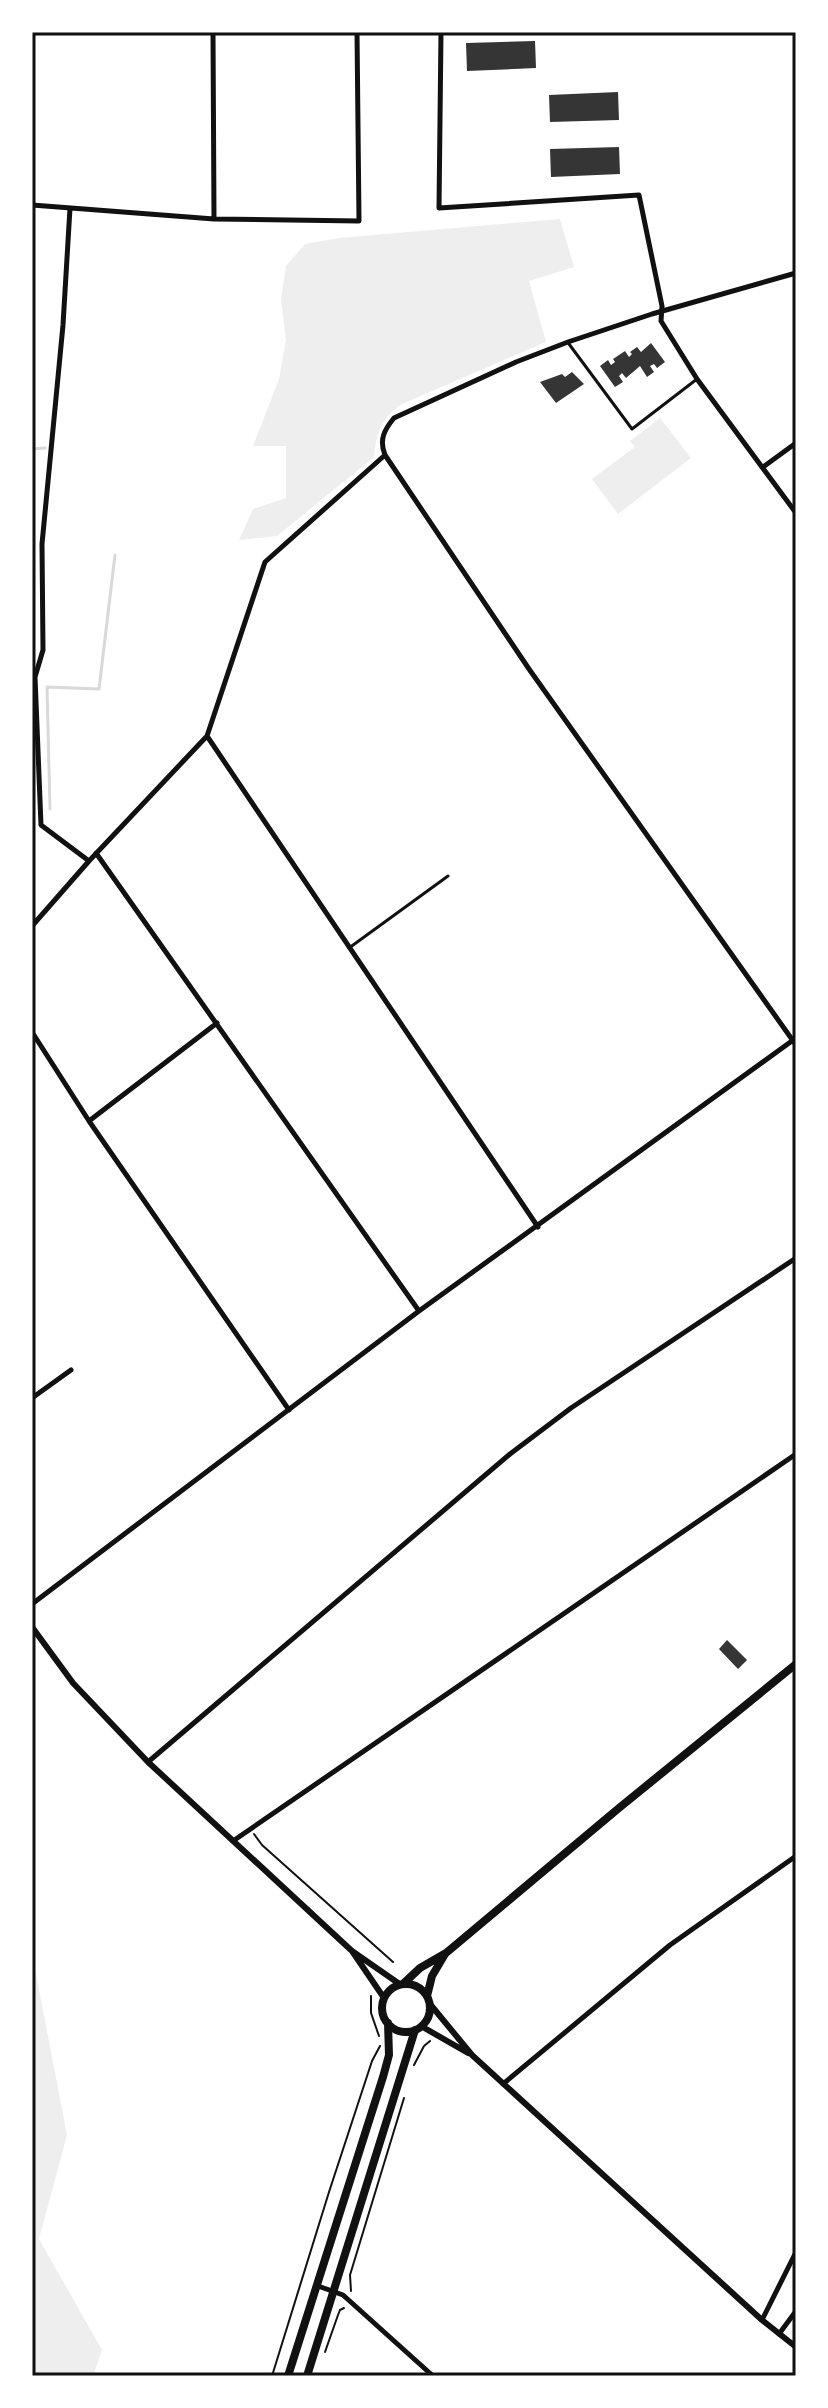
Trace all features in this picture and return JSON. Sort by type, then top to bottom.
[{"type":"main road","points":[[288,2376],[389,2055],[388,2023],[382,2010],[384,1998],[420,1968],[446,1953],[796,1664]]},
{"type":"main road","points":[[307,2376],[418,2028],[427,2019],[428,1985],[446,1953]]},
{"type":"main road","points":[[402,1984],[417,1987],[428,2000]]},
{"type":"main road","points":[[388,2023],[398,2031],[418,2028]]},
{"type":"street","points":[[213,32],[214,219]]},
{"type":"street","points":[[32,205],[214,219],[359,221],[357,32]]},
{"type":"street","points":[[441,32],[439,208],[639,195],[662,306],[661,321],[697,379],[796,513]]},
{"type":"street","points":[[70,208],[63,325],[42,544],[43,650],[35,677],[41,825],[89,861]]},
{"type":"street","points":[[32,1604],[419,1311],[795,1041],[529,669],[385,455],[381,443],[386,427],[394,418],[516,362],[662,312],[796,273]]},
{"type":"street","points":[[763,467],[796,443]]},
{"type":"street","points":[[32,926],[207,736],[265,562],[385,455]]},
{"type":"street","points":[[207,736],[538,1227]]},
{"type":"street","points":[[96,853],[419,1311]]},
{"type":"street","points":[[89,1121],[217,1023]]},
{"type":"street","points":[[32,1032],[89,1121],[289,1410]]},
{"type":"street","points":[[148,1762],[510,1454],[571,1408],[796,1258]]},
{"type":"street","points":[[32,1398],[71,1370]]},
{"type":"street","points":[[232,1841],[796,1454]]},
{"type":"street","points":[[32,1627],[73,1683],[148,1762],[352,1951],[402,1984]]},
{"type":"street","points":[[503,2084],[670,1945],[796,1856]]},
{"type":"street","points":[[352,1951],[384,1998]]},
{"type":"street","points":[[428,2000],[472,2055],[762,2320],[796,2347]]},
{"type":"street","points":[[418,2028],[472,2055]]},
{"type":"street","points":[[762,2320],[796,2252]]},
{"type":"street","points":[[318,2286],[335,2291],[433,2376]]},
{"type":"street","points":[[779,2334],[796,2311]]},
{"type":"lane","points":[[568,342],[632,429],[697,379]]},
{"type":"lane","points":[[349,948],[448,876]]},
{"type":"path","points":[[254,1835],[393,1962]]},
{"type":"path","points":[[272,2376],[372,2061],[380,2047],[371,2013],[370,1988]]},
{"type":"path","points":[[415,2064],[424,2046],[432,2041]]},
{"type":"path","points":[[355,2299],[349,2286],[350,2275],[405,2094]]},
{"type":"path","points":[[325,2351],[340,2310],[348,2308]]},
{"type":"shaded area","points":[[560,219],[574,267],[529,281],[546,342],[402,404],[381,427],[374,457],[277,536],[239,540],[253,509],[286,498],[286,446],[253,446],[279,379],[286,340],[281,299],[286,266],[305,244],[339,238]]},
{"type":"shaded area","points":[[660,418],[691,458],[618,514],[592,479],[635,447],[630,441]]},
{"type":"shaded area","points":[[32,1953],[67,2135],[39,2239],[102,2350],[93,2376],[32,2376]]},
{"type":"building","points":[[535,41],[536,68],[467,71],[466,43]]},
{"type":"building","points":[[618,92],[619,120],[550,122],[549,95]]},
{"type":"building","points":[[619,147],[620,174],[551,177],[550,149]]},
{"type":"building","points":[[651,343],[665,362],[657,368],[654,364],[650,366],[654,372],[647,377],[640,366],[626,378],[622,373],[619,376],[623,382],[615,387],[600,366],[608,360],[611,365],[615,362],[613,359],[625,351],[629,357],[637,347],[641,352]]},
{"type":"building","points":[[572,372],[584,384],[556,403],[540,382],[562,374],[565,377]]},
{"type":"building","points":[[727,1640],[747,1660],[738,1669],[719,1649]]},
{"type":"waterway","points":[[32,449],[45,448]]},
{"type":"waterway","points":[[50,809],[47,687],[99,689],[115,555]]}]
